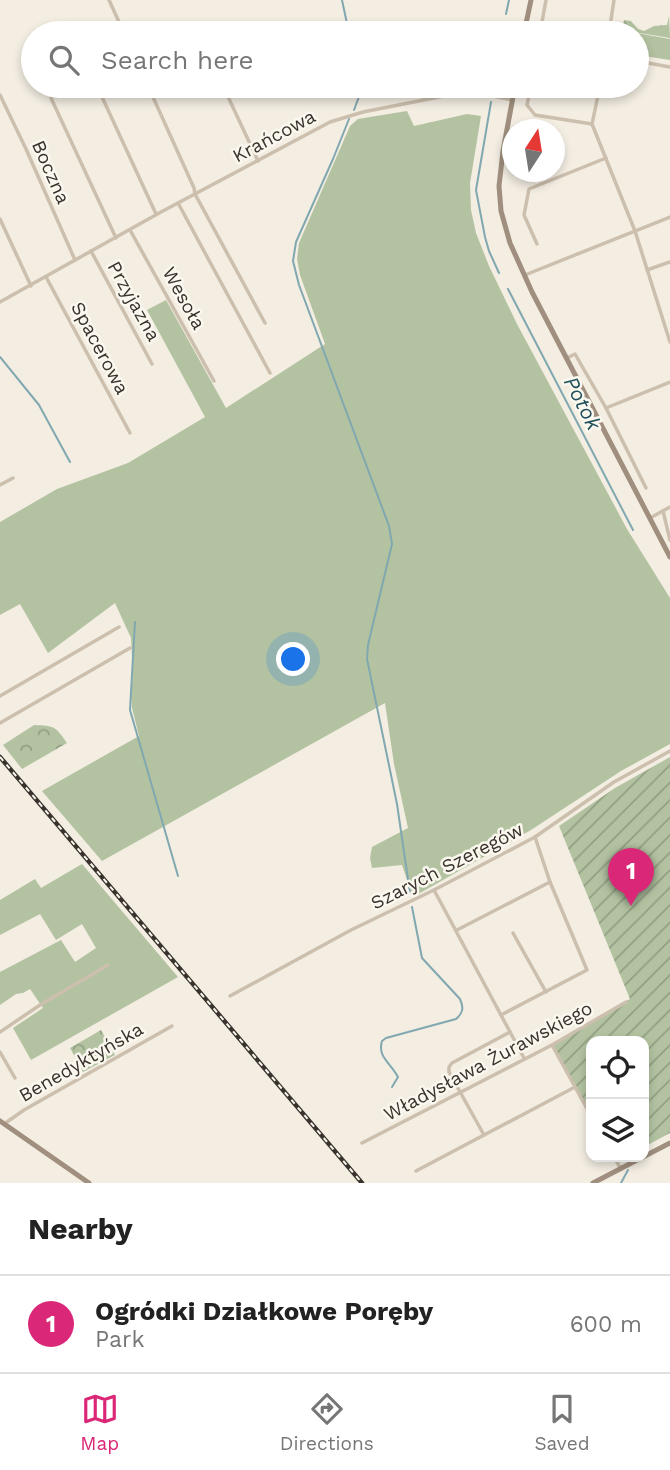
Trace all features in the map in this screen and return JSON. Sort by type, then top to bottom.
[{"type":"street","points":[[109,0],[119,21]]},
{"type":"street","points":[[527,21],[531,0]]},
{"type":"street","points":[[542,21],[546,0]]},
{"type":"street","points":[[611,21],[614,0]]},
{"type":"street","points":[[649,63],[670,67]]},
{"type":"street","name":"Boczna","points":[[0,95],[75,260]]},
{"type":"street","points":[[51,98],[116,237]]},
{"type":"street","points":[[103,98],[157,215]]},
{"type":"street","points":[[153,98],[195,194],[265,323]]},
{"type":"street","points":[[229,98],[258,161]]},
{"type":"street","name":"Krańcowa","points":[[0,302],[177,203],[330,122],[427,98]]},
{"type":"street","name":"Krańcowa","points":[[502,98],[512,100]]},
{"type":"street","points":[[528,98],[527,105],[535,115],[592,124]]},
{"type":"street","points":[[597,98],[592,124],[635,231],[670,342]]},
{"type":"street","points":[[512,100],[503,151],[499,198],[500,211],[510,243],[670,557]]},
{"type":"street","points":[[537,244],[524,215],[529,189],[606,158]]},
{"type":"street","points":[[177,203],[270,373]]},
{"type":"street","points":[[525,275],[670,217]]},
{"type":"street","points":[[0,219],[31,286]]},
{"type":"street","name":"Wesoła","points":[[130,230],[214,381]]},
{"type":"street","name":"Przyjazna","points":[[91,251],[152,364]]},
{"type":"street","points":[[648,270],[670,262]]},
{"type":"street","name":"Spacerowa","points":[[46,276],[130,433]]},
{"type":"street","points":[[567,358],[575,354],[606,408],[646,488]]},
{"type":"street","points":[[606,408],[670,382]]},
{"type":"street","points":[[0,485],[13,478]]},
{"type":"street","points":[[650,518],[670,507]]},
{"type":"street","points":[[663,511],[670,540]]},
{"type":"street","points":[[0,696],[120,627]]},
{"type":"street","points":[[0,723],[130,648]]},
{"type":"street","name":"Szarych Szeregów","points":[[230,996],[351,930],[435,890],[534,837],[614,782],[670,751]]},
{"type":"street","points":[[501,1015],[587,970],[534,837]]},
{"type":"street","points":[[457,930],[550,882]]},
{"type":"street","points":[[435,890],[524,1058]]},
{"type":"street","points":[[513,933],[546,992]]},
{"type":"street","points":[[0,1032],[108,965]]},
{"type":"street","name":"Władysława Żurawskiego","points":[[362,1143],[552,1045],[626,1002]]},
{"type":"street","name":"Benedyktyńska","points":[[2,1122],[172,1026]]},
{"type":"street","points":[[484,1135],[459,1092],[449,1067],[452,1062],[510,1032]]},
{"type":"street","points":[[552,1045],[586,1107]]},
{"type":"street","points":[[0,1052],[15,1078]]},
{"type":"street","points":[[416,1171],[575,1087]]},
{"type":"street","points":[[2,1122],[89,1183]]},
{"type":"street","points":[[593,1183],[670,1143]]},
{"type":"street","points":[[617,1162],[621,1169]]},
{"type":"green space","points":[[669,16],[670,38],[649,34],[649,28],[667,25]]},
{"type":"green space","points":[[649,35],[670,39],[670,60],[649,57]]},
{"type":"green space","points":[[407,111],[414,126],[467,114],[481,116],[470,183],[471,210],[476,233],[517,324],[627,529],[670,598],[670,744],[621,771],[531,830],[413,897],[402,865],[372,868],[370,858],[372,847],[408,828],[394,764],[385,703],[102,861],[42,791],[139,736],[132,708],[131,638],[115,603],[48,653],[20,604],[0,615],[0,522],[57,489],[128,463],[205,417],[147,310],[166,300],[226,408],[325,344],[300,275],[297,259],[299,243],[350,126],[358,119]]},
{"type":"green space","points":[[34,725],[54,728],[67,743],[22,769],[3,745]]},
{"type":"green space","points":[[670,757],[670,1133],[649,1144],[649,1036],[586,1036],[586,1107],[552,1045],[630,999],[559,826],[615,788]]},
{"type":"green space","points":[[82,864],[178,977],[31,1060],[13,1028],[43,1008],[30,989],[16,994],[0,1005],[0,972],[61,940],[75,962],[96,948],[82,924],[56,940],[40,914],[0,935],[0,900],[35,879],[41,888]]},
{"type":"green space","points":[[101,1030],[115,1055],[83,1072],[70,1048]]},
{"type":"waterway","points":[[342,0],[346,21]]},
{"type":"waterway","name":"Potok","points":[[506,14],[509,0]]},
{"type":"waterway","points":[[354,110],[358,98]]},
{"type":"waterway","name":"Potok","points":[[491,102],[476,190],[485,237],[499,273]]},
{"type":"waterway","points":[[349,119],[296,242],[293,261],[299,285],[389,526],[392,544],[367,659],[397,804],[410,893]]},
{"type":"waterway","name":"Potok","points":[[508,289],[633,530]]},
{"type":"waterway","points":[[0,357],[39,405],[70,462]]},
{"type":"waterway","points":[[135,622],[130,710],[178,876]]},
{"type":"waterway","points":[[392,1087],[398,1077],[383,1056],[382,1041],[456,1019],[462,1010],[460,999],[422,958],[412,907]]},
{"type":"waterway","points":[[621,1183],[628,1170]]},
{"type":"railway","points":[[0,757],[362,1183]]},
{"type":"place","name":"Ogródki Działkowe Poręby","points":[[631,906]]}]
